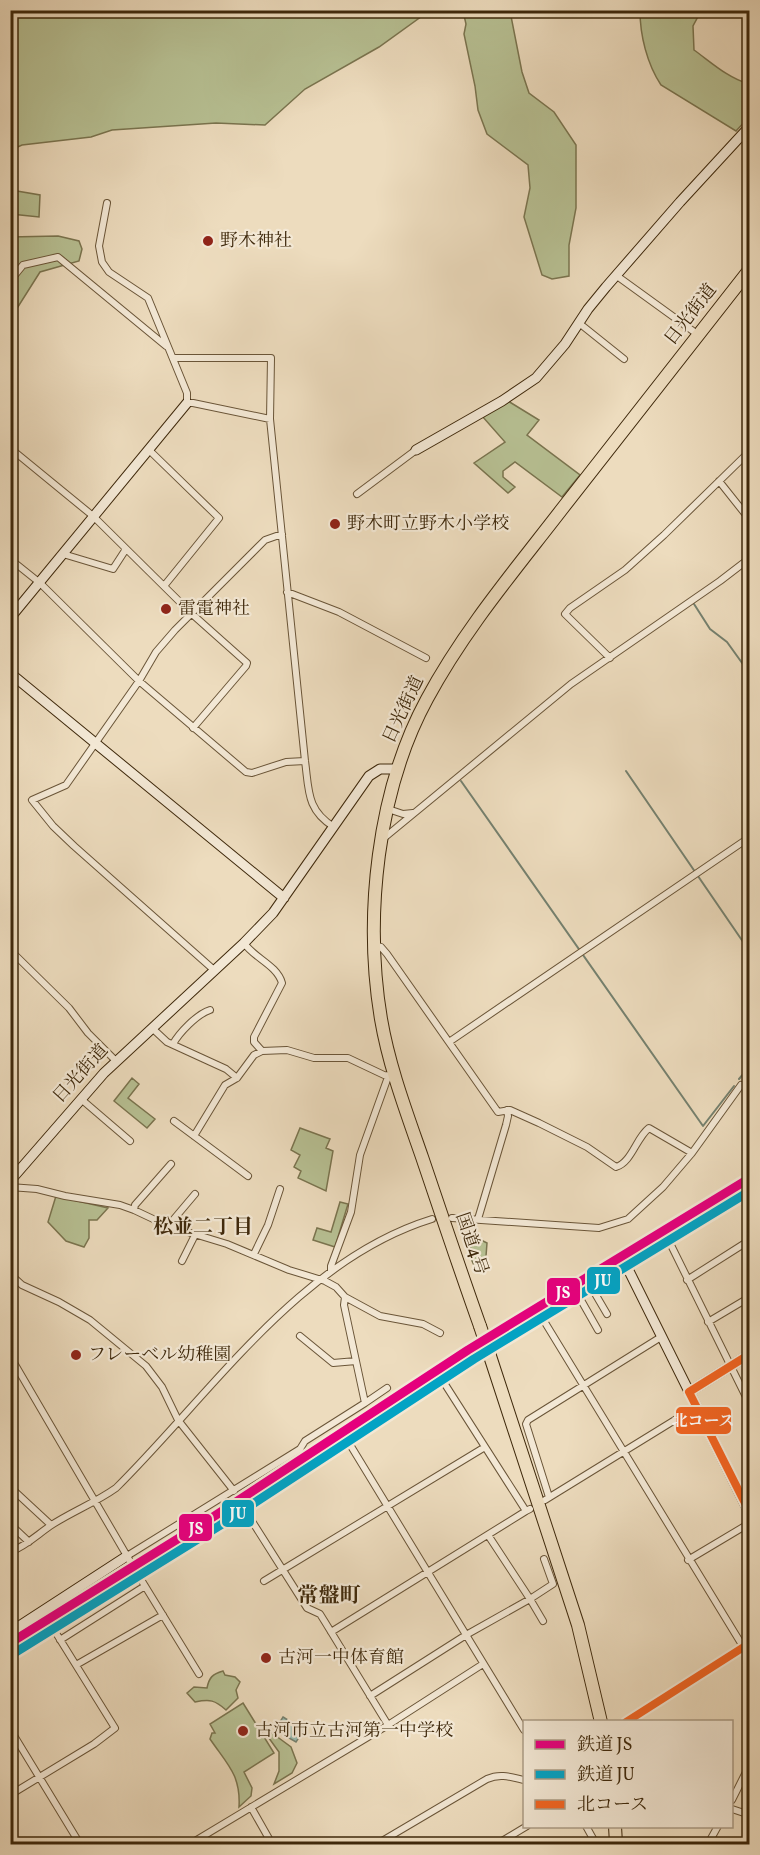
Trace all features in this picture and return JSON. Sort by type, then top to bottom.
[{"type":"highway","name":"日光街道","points":[[398,769],[425,701],[473,625],[750,269]]},
{"type":"highway","name":"国道4号","points":[[398,769],[381,841],[375,885],[373,945],[381,1022],[391,1076],[480,1326],[578,1625],[601,1720]]},
{"type":"highway","points":[[615,1828],[616,1845]]},
{"type":"street","points":[[357,494],[416,450],[502,401],[536,378],[565,344],[594,302],[680,202],[750,126]]},
{"type":"street","points":[[10,618],[187,403],[186,393],[148,298],[109,272],[99,255],[107,203]]},
{"type":"street","points":[[10,281],[23,265],[58,256],[168,348]]},
{"type":"street","points":[[617,276],[693,331]]},
{"type":"street","points":[[579,323],[624,359]]},
{"type":"street","points":[[172,358],[271,358],[270,419],[305,760],[311,804],[316,812],[334,828]]},
{"type":"street","points":[[187,403],[270,419]]},
{"type":"street","points":[[10,448],[93,516],[192,614],[247,663],[193,728]]},
{"type":"street","points":[[148,449],[219,518],[164,586]]},
{"type":"street","points":[[610,658],[565,614],[570,608],[625,570],[750,451]]},
{"type":"street","points":[[719,481],[750,520]]},
{"type":"street","points":[[214,970],[74,846],[53,826],[32,800],[66,786],[139,681],[156,652],[265,540],[282,534]]},
{"type":"street","points":[[63,554],[113,569],[126,549]]},
{"type":"street","points":[[381,841],[571,684],[750,558]]},
{"type":"street","points":[[10,559],[40,583],[139,681],[246,772],[252,773],[286,762],[305,760]]},
{"type":"street","points":[[287,591],[339,612],[426,658]]},
{"type":"street","points":[[10,673],[284,898]]},
{"type":"street","name":"日光街道","points":[[10,1181],[116,1061],[269,918],[369,776],[380,769],[398,769]]},
{"type":"street","points":[[388,808],[403,814],[414,813]]},
{"type":"street","points":[[448,1042],[750,837]]},
{"type":"street","points":[[244,943],[249,951],[278,973],[282,983],[254,1037],[254,1042],[262,1051]]},
{"type":"street","points":[[373,945],[381,947],[387,954],[498,1112],[507,1110],[571,1138],[616,1167],[624,1163],[640,1136],[649,1128],[692,1153]]},
{"type":"street","points":[[10,950],[72,1012],[88,1033],[116,1061]]},
{"type":"street","points":[[173,1044],[178,1036],[202,1013],[210,1010]]},
{"type":"street","points":[[152,1028],[173,1044],[226,1069],[237,1078]]},
{"type":"street","points":[[194,1136],[225,1085],[237,1078],[254,1055],[262,1051],[287,1050],[314,1058],[348,1058],[391,1076],[360,1155],[351,1212],[331,1271]]},
{"type":"street","points":[[452,1218],[599,1228],[628,1219],[663,1187],[692,1153],[741,1085]]},
{"type":"street","points":[[81,1099],[130,1141]]},
{"type":"street","points":[[478,1219],[506,1125],[507,1110]]},
{"type":"street","points":[[174,1121],[248,1176]]},
{"type":"street","points":[[134,1210],[135,1205],[171,1164]]},
{"type":"street","points":[[10,1187],[38,1189],[120,1205],[168,1226],[227,1244],[289,1270],[329,1283],[345,1297],[380,1316],[423,1324],[441,1333]]},
{"type":"street","points":[[10,1650],[137,1573],[441,1378],[750,1187]]},
{"type":"street","points":[[254,1254],[268,1225],[280,1189]]},
{"type":"street","points":[[168,1226],[195,1194]]},
{"type":"street","points":[[10,1552],[29,1542],[51,1525],[116,1488],[233,1360],[319,1280],[396,1232],[432,1219]]},
{"type":"street","points":[[182,1261],[195,1235]]},
{"type":"street","points":[[668,1239],[749,1404]]},
{"type":"street","points":[[687,1280],[750,1240]]},
{"type":"street","points":[[625,1263],[750,1514]]},
{"type":"street","points":[[10,1274],[22,1285],[59,1302],[90,1320],[146,1366],[162,1387],[178,1420],[234,1491]]},
{"type":"street","points":[[590,1285],[607,1314]]},
{"type":"street","points":[[577,1293],[598,1330]]},
{"type":"street","points":[[345,1297],[344,1305],[365,1403]]},
{"type":"street","points":[[708,1322],[750,1297]]},
{"type":"street","points":[[541,1316],[688,1560],[750,1658]]},
{"type":"street","points":[[300,1336],[333,1363],[356,1361]]},
{"type":"street","points":[[661,1337],[526,1424],[547,1498],[696,1407]]},
{"type":"street","points":[[689,1392],[750,1354]]},
{"type":"street","points":[[10,1356],[199,1674]]},
{"type":"street","points":[[331,1632],[528,1510],[441,1378]]},
{"type":"street","points":[[10,1632],[127,1556],[300,1449],[305,1441],[387,1388]]},
{"type":"street","points":[[346,1438],[523,1727]]},
{"type":"street","points":[[264,1581],[485,1447]]},
{"type":"street","points":[[10,1487],[51,1525]]},
{"type":"street","points":[[740,1494],[750,1489]]},
{"type":"street","points":[[243,1506],[307,1608],[320,1614],[388,1725]]},
{"type":"street","points":[[688,1560],[750,1523]]},
{"type":"street","points":[[10,1524],[29,1542]]},
{"type":"street","points":[[488,1535],[543,1621]]},
{"type":"street","points":[[370,1696],[466,1635],[553,1584],[544,1559]]},
{"type":"street","points":[[60,1640],[146,1586]]},
{"type":"street","points":[[76,1665],[163,1615]]},
{"type":"street","points":[[10,1795],[94,1744],[115,1728],[51,1625]]},
{"type":"street","points":[[628,1720],[750,1643]]},
{"type":"street","points":[[190,1845],[388,1725],[483,1664]]},
{"type":"street","points":[[10,1729],[80,1845]]},
{"type":"street","points":[[733,1798],[749,1766]]},
{"type":"street","points":[[377,1845],[487,1779],[503,1776],[523,1780]]},
{"type":"street","points":[[251,1807],[272,1845]]},
{"type":"street","points":[[733,1809],[750,1815]]},
{"type":"street","points":[[497,1845],[526,1828]]},
{"type":"street","points":[[586,1828],[596,1845]]},
{"type":"street","points":[[708,1845],[717,1828]]},
{"type":"street","points":[[10,1840],[13,1845]]},
{"type":"green space","points":[[10,11],[429,11],[379,47],[305,89],[265,125],[216,123],[112,130],[91,137],[22,145],[11,150]]},
{"type":"green space","points":[[463,11],[510,11],[522,72],[529,93],[554,112],[576,145],[576,208],[569,245],[569,276],[552,279],[542,275],[524,217],[530,188],[528,165],[487,134],[478,110],[464,34],[466,24]]},
{"type":"green space","points":[[640,11],[701,11],[693,26],[694,50],[727,74],[749,84],[749,117],[736,131],[661,85],[645,49]]},
{"type":"green space","points":[[11,190],[40,195],[39,217],[11,214]]},
{"type":"green space","points":[[58,236],[79,241],[82,249],[79,261],[40,272],[16,310],[11,307],[10,237]]},
{"type":"green space","points":[[508,401],[539,420],[527,435],[580,475],[562,497],[515,462],[503,471],[503,477],[515,487],[508,493],[474,463],[505,442],[482,416]]},
{"type":"green space","points":[[132,1078],[139,1084],[128,1098],[155,1119],[147,1128],[114,1101]]},
{"type":"green space","points":[[300,1128],[330,1139],[326,1148],[333,1151],[326,1191],[298,1178],[301,1171],[294,1167],[300,1155],[291,1150]]},
{"type":"green space","points":[[56,1196],[108,1208],[97,1220],[89,1220],[89,1238],[84,1247],[66,1241],[48,1222]]},
{"type":"green space","points":[[340,1202],[348,1204],[335,1247],[313,1240],[317,1228],[331,1232]]},
{"type":"green space","points":[[481,1240],[487,1243],[486,1256],[477,1272],[469,1254],[469,1248]]},
{"type":"green space","points":[[223,1671],[225,1675],[235,1677],[240,1682],[236,1690],[238,1698],[226,1710],[212,1701],[195,1702],[187,1693],[194,1687],[207,1688],[212,1677]]},
{"type":"green space","points":[[243,1703],[274,1753],[244,1772],[252,1788],[251,1796],[239,1807],[238,1786],[232,1770],[210,1739],[212,1733],[215,1733],[210,1724]]},
{"type":"green space","points":[[272,1733],[291,1747],[297,1763],[292,1773],[274,1784],[279,1771],[279,1752],[266,1734]]},
{"type":"water","points":[[283,1717],[304,1730],[296,1742],[275,1730]]},
{"type":"waterway","points":[[694,604],[710,629],[727,642],[750,674]]},
{"type":"waterway","points":[[626,771],[750,952]]},
{"type":"waterway","points":[[461,781],[703,1126],[734,1086]]},
{"type":"waterway","points":[[739,1079],[750,1066]]},
{"type":"rail line","name":"JS","points":[[10,1643],[213,1517],[468,1350],[750,1178]]},
{"type":"rail line","name":"JU","points":[[16,1652],[219,1526],[474,1359],[750,1191]]},
{"type":"transit line","name":"北コース","points":[[750,1354],[689,1392],[750,1513]]},
{"type":"transit line","name":"北コース","points":[[629,1720],[750,1643]]},
{"type":"place","name":"野木神社","points":[[208,241]]},
{"type":"place","name":"野木町立野木小学校","points":[[335,524]]},
{"type":"place","name":"雷電神社","points":[[166,609]]},
{"type":"place","name":"フレーベル幼稚園","points":[[76,1355]]},
{"type":"place","name":"古河一中体育館","points":[[266,1658]]},
{"type":"place","name":"古河市立古河第一中学校","points":[[243,1731]]},
{"type":"district","name":"松並二丁目","points":[[203,1228]]},
{"type":"district","name":"常盤町","points":[[329,1596]]}]
